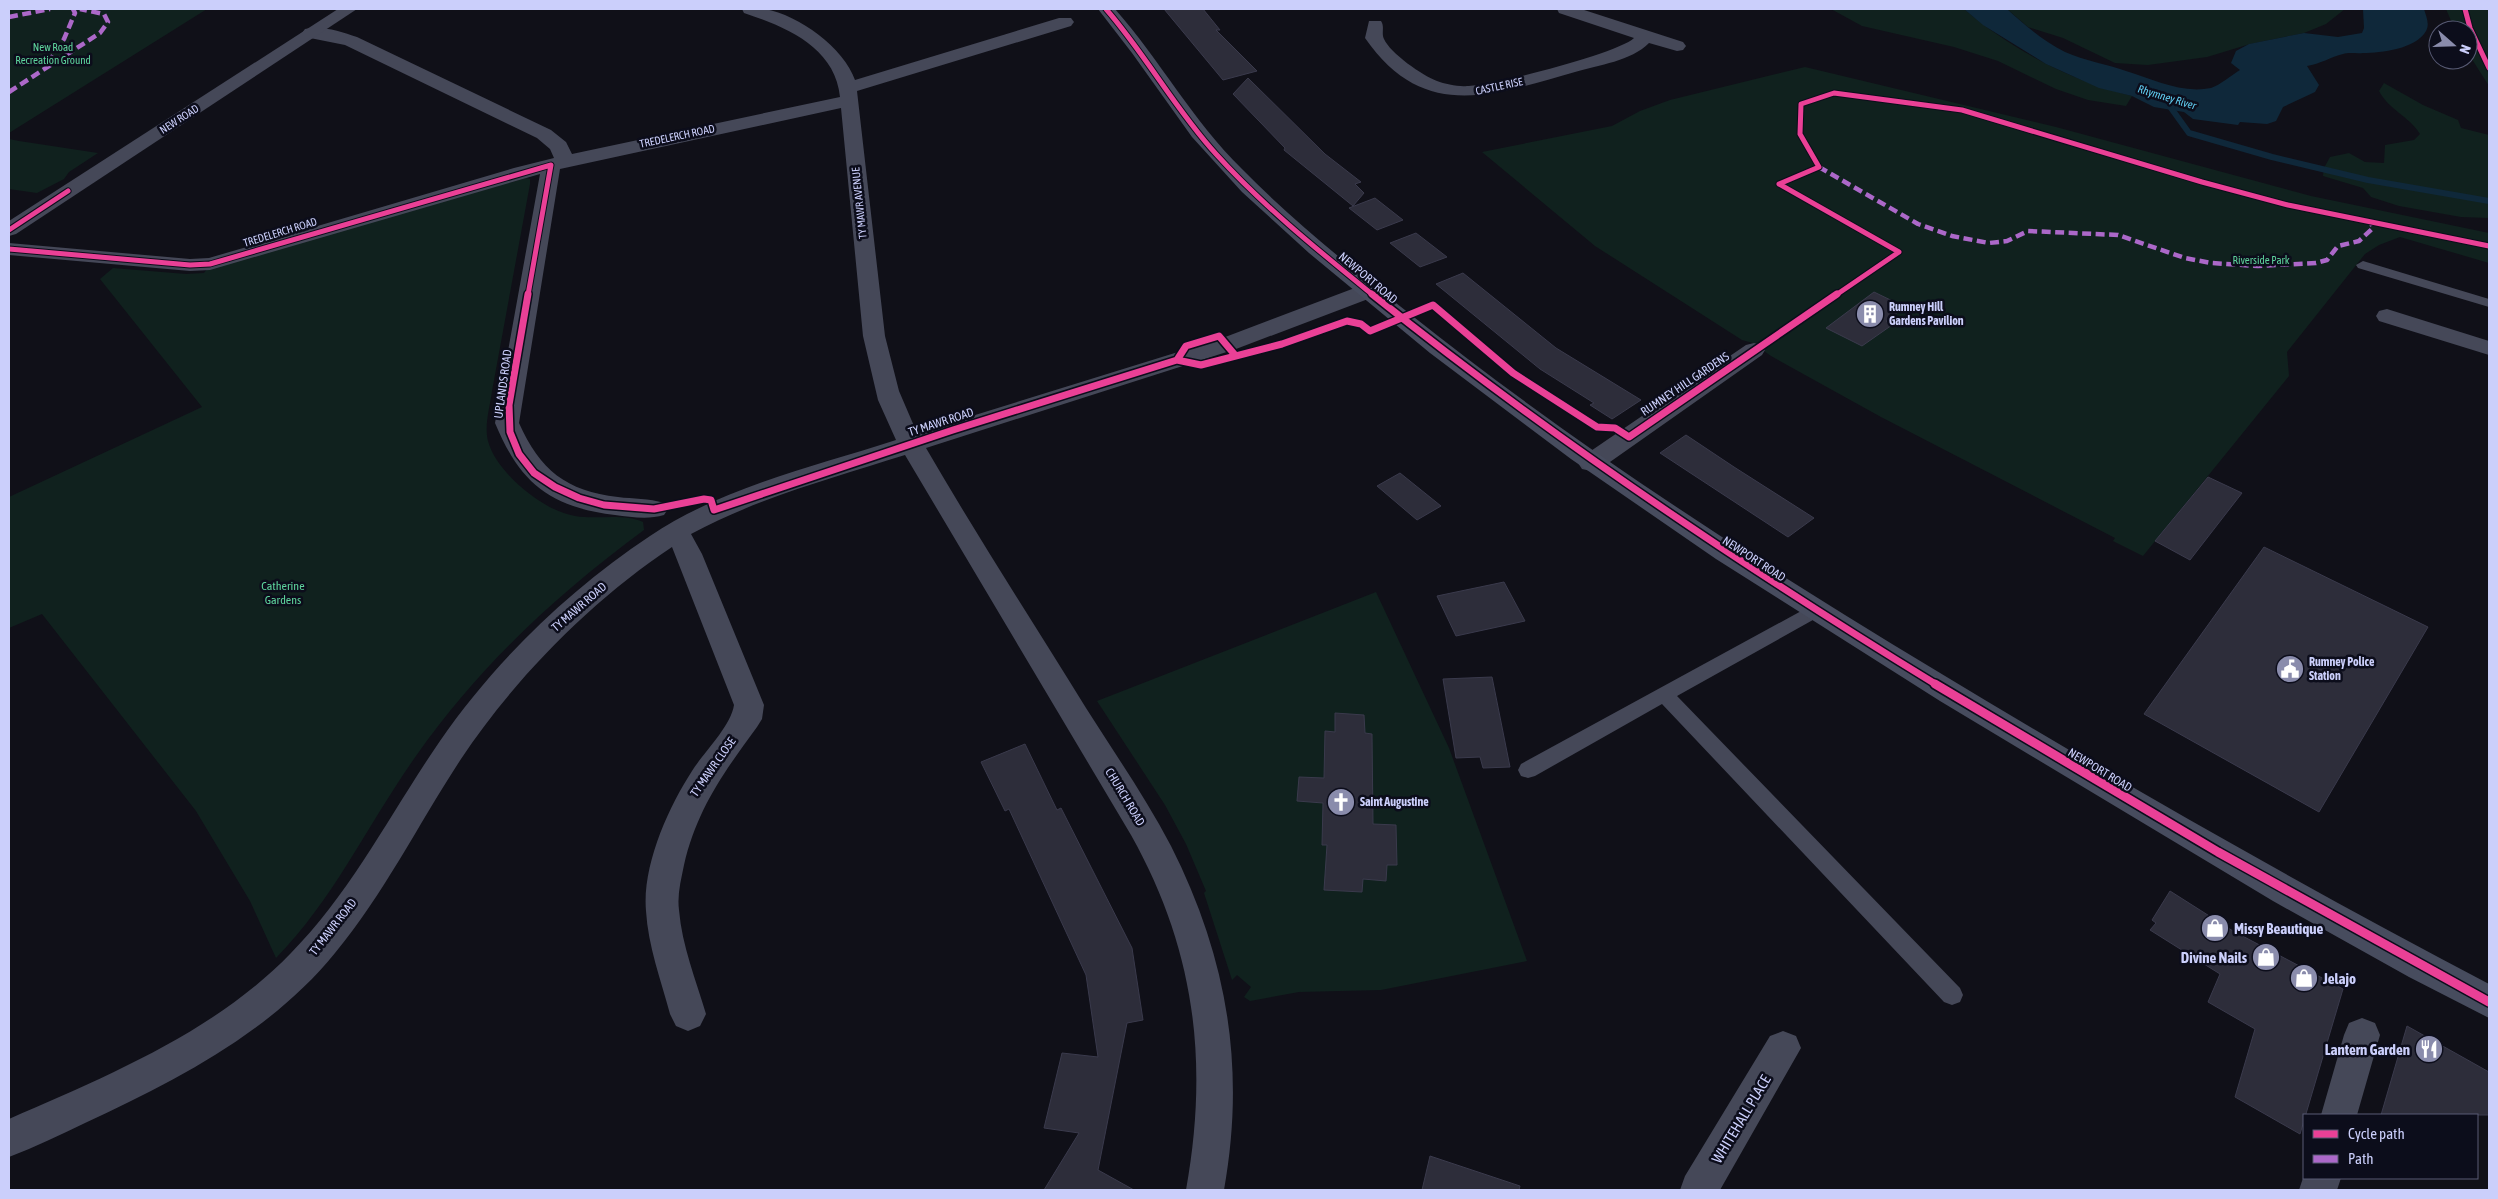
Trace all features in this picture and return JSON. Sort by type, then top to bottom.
[{"type":"main road","name":"NEWPORT ROAD","points":[[1106,9],[1123,27],[1192,125],[1218,156],[1300,236],[1458,365],[1591,463],[1814,611],[2287,893],[2489,1002]]},
{"type":"street","name":"NEW ROAD","points":[[9,230],[349,9]]},
{"type":"street","name":"TY MAWR AVENUE","points":[[750,9],[793,28],[829,50],[843,69],[849,94],[874,336],[889,398],[912,444]]},
{"type":"street","points":[[1564,9],[1677,46]]},
{"type":"street","name":"TREDELERCH ROAD","points":[[9,249],[210,264],[558,163],[849,94],[1065,22]]},
{"type":"street","name":"CASTLE RISE","points":[[1375,25],[1374,38],[1383,51],[1411,74],[1432,86],[1466,92],[1499,88],[1618,54],[1637,45],[1646,36]]},
{"type":"street","points":[[311,33],[351,41],[544,134],[559,146],[558,163]]},
{"type":"street","name":"UPLANDS ROAD","points":[[558,163],[507,423],[521,456],[539,476],[559,492],[604,506],[656,509]]},
{"type":"street","name":"TY MAWR ROAD","points":[[9,1138],[102,1097],[200,1045],[238,1020],[302,966],[354,901],[451,749],[495,689],[559,624],[640,557],[676,531],[714,510],[912,444],[1238,340],[1368,291]]},
{"type":"street","points":[[2387,316],[2489,348]]},
{"type":"street","name":"RUMNEY HILL GARDENS","points":[[1591,463],[1754,350]]},
{"type":"street","name":"CHURCH ROAD","points":[[912,444],[1159,854],[1179,898],[1203,972],[1213,1022],[1216,1114],[1212,1160],[1205,1190]]},
{"type":"street","name":"TY MAWR CLOSE","points":[[676,531],[689,554],[749,705],[747,719],[695,789],[681,818],[670,855],[662,893],[663,918],[688,1014]]},
{"type":"street","points":[[2340,1114],[2362,1035]]},
{"type":"street","name":"WHITEHALL PLACE","points":[[1699,1190],[1783,1048]]},
{"type":"lane","points":[[2363,265],[2489,303]]},
{"type":"lane","points":[[1528,770],[1814,611]]},
{"type":"lane","points":[[1664,694],[1952,995]]},
{"type":"green space","name":"New Road Recreation Ground","points":[[9,9],[207,9],[9,133]]},
{"type":"green space","points":[[1831,9],[1964,9],[2002,38],[2043,62],[2087,82],[2132,96],[2126,106],[2088,100],[2056,89],[1998,61],[1954,47],[1862,26]]},
{"type":"green space","points":[[2007,9],[2345,9],[2326,24],[2304,33],[2250,44],[2207,57],[2148,65],[2115,63],[2063,38],[2028,27]]},
{"type":"green space","points":[[2446,9],[2489,9],[2489,86],[2478,69],[2478,20],[2451,20]]},
{"type":"green space","name":"Riverside Park","points":[[1805,67],[2056,127],[2311,196],[2489,233],[2489,263],[2400,237],[2379,245],[2365,254],[2287,352],[2289,376],[2143,556],[2113,541],[2115,538],[1881,417],[1771,356],[1753,343],[1742,340],[1595,246],[1482,152],[1612,126],[1640,111],[1670,100]]},
{"type":"green space","points":[[2384,83],[2423,105],[2458,120],[2461,128],[2489,135],[2489,218],[2461,217],[2399,206],[2371,197],[2363,188],[2323,176],[2324,168],[2330,157],[2349,153],[2365,162],[2384,163],[2385,145],[2414,140],[2420,134],[2410,122],[2383,98],[2379,91]]},
{"type":"green space","points":[[9,139],[98,153],[69,172],[64,179],[37,193],[9,189]]},
{"type":"green space","name":"Catherine Gardens","points":[[526,178],[530,179],[530,184],[488,416],[488,441],[500,465],[511,477],[522,488],[549,507],[575,516],[635,519],[643,522],[644,530],[580,580],[550,607],[493,662],[466,692],[416,756],[316,911],[276,958],[250,901],[196,811],[42,614],[9,628],[9,497],[202,407],[100,279],[113,268],[186,274],[204,273],[207,269]]},
{"type":"green space","points":[[1376,592],[1449,748],[1527,961],[1381,990],[1299,992],[1250,1001],[1244,997],[1251,987],[1237,975],[1232,980],[1204,893],[1206,891],[1186,844],[1165,805],[1097,701]]},
{"type":"water","name":"Rhymney River","points":[[1964,9],[2007,9],[2027,27],[2065,52],[2167,85],[2189,89],[2211,88],[2240,70],[2231,63],[2236,51],[2249,44],[2304,33],[2338,37],[2362,33],[2364,28],[2363,9],[2424,9],[2428,26],[2421,37],[2397,49],[2379,52],[2345,53],[2307,66],[2319,85],[2315,92],[2283,107],[2276,121],[2267,124],[2240,122],[2238,125],[2193,119],[2184,112],[2154,107],[2132,96],[2099,88],[2046,64],[1983,25]]},
{"type":"building","points":[[1164,9],[1203,9],[1220,30],[1216,30],[1257,71],[1223,80]]},
{"type":"building","points":[[1248,78],[1325,154],[1361,182],[1355,184],[1364,193],[1353,206],[1284,150],[1285,148],[1233,94]]},
{"type":"building","points":[[1375,198],[1403,220],[1377,230],[1349,208]]},
{"type":"building","points":[[1416,233],[1447,257],[1420,267],[1390,243]]},
{"type":"building","points":[[1463,273],[1556,348],[1641,400],[1612,419],[1590,405],[1594,403],[1540,369],[1436,284]]},
{"type":"building","name":"Rumney Hill Gardens Pavilion","points":[[1874,292],[1905,307],[1886,321],[1892,325],[1862,346],[1826,328]]},
{"type":"building","points":[[1686,435],[1814,518],[1788,537],[1660,453]]},
{"type":"building","points":[[1400,473],[1441,506],[1417,520],[1377,486]]},
{"type":"building","points":[[2208,477],[2242,493],[2190,560],[2155,541]]},
{"type":"building","name":"Rumney Police Station","points":[[2264,547],[2428,627],[2319,812],[2144,714]]},
{"type":"building","points":[[1504,582],[1525,621],[1456,636],[1437,596]]},
{"type":"building","points":[[1492,677],[1510,767],[1483,768],[1480,757],[1456,758],[1443,679]]},
{"type":"building","name":"Saint Augustine","points":[[1335,713],[1364,715],[1365,733],[1372,734],[1373,824],[1396,825],[1397,865],[1387,865],[1386,881],[1363,879],[1362,892],[1324,890],[1327,845],[1322,845],[1323,803],[1297,801],[1299,777],[1324,778],[1325,731],[1335,732]]},
{"type":"building","points":[[1025,744],[1057,810],[1061,808],[1132,948],[1143,1020],[1127,1023],[1098,1170],[1134,1190],[1044,1190],[1079,1133],[1044,1128],[1062,1053],[1098,1057],[1086,975],[1009,809],[1005,811],[981,762]]},
{"type":"building","points":[[2170,891],[2233,931],[2343,989],[2306,1114],[2303,1114],[2300,1134],[2235,1097],[2255,1029],[2208,1002],[2220,974],[2150,930],[2156,923],[2152,920]]},
{"type":"building","points":[[2407,1026],[2489,1072],[2489,1115],[2381,1114]]},
{"type":"building","points":[[1430,1156],[1520,1186],[1519,1190],[1422,1190]]},
{"type":"waterway","name":"Rhymney River","points":[[2166,101],[2189,133],[2272,157],[2368,180],[2489,201]]},
{"type":"marked path","points":[[9,17],[50,9]]},
{"type":"marked path","points":[[48,63],[70,27],[75,13],[73,9]]},
{"type":"marked path","points":[[9,92],[100,33],[108,22],[104,14],[80,9]]},
{"type":"marked path","points":[[1819,167],[1918,224],[1952,236],[1989,243],[2007,241],[2028,231],[2118,235],[2185,258],[2211,263],[2258,266],[2316,263],[2327,260],[2338,246],[2359,241],[2373,228],[2371,223]]},
{"type":"cycle path","points":[[1106,9],[1139,49],[1183,112],[1215,153],[1266,203],[1334,263],[1438,348],[1580,453],[1725,552],[1950,693],[2285,890],[2489,1002]]},
{"type":"cycle path","points":[[2465,9],[2470,28],[2489,68]]},
{"type":"cycle path","points":[[1779,184],[1819,167],[1800,134],[1801,104],[1834,93],[1962,110],[2202,182],[2288,205],[2489,246]]},
{"type":"cycle path","points":[[9,249],[190,265],[210,264],[551,165],[509,405],[510,432],[519,454],[534,473],[555,487],[579,498],[604,505],[630,509],[654,509],[689,500],[704,499],[711,500],[714,510],[953,430],[1177,360],[1201,365],[1282,344],[1347,321],[1361,324],[1370,331],[1433,305],[1513,373],[1597,427],[1615,428],[1629,437],[1899,252],[1832,216],[1779,184]]},
{"type":"cycle path","points":[[9,230],[68,191]]},
{"type":"cycle path","points":[[1177,360],[1186,346],[1219,336],[1235,355]]},
{"type":"place","name":"Rumney Hill Gardens Pavilion","points":[[1870,314]]},
{"type":"place","name":"Rumney Police Station","points":[[2290,669]]},
{"type":"place","name":"Saint Augustine","points":[[1341,802]]},
{"type":"place","name":"Missy Beautique","points":[[2215,928]]},
{"type":"place","name":"Divine Nails","points":[[2266,957]]},
{"type":"place","name":"Jelajo","points":[[2304,978]]},
{"type":"place","name":"Lantern Garden","points":[[2429,1049]]}]
